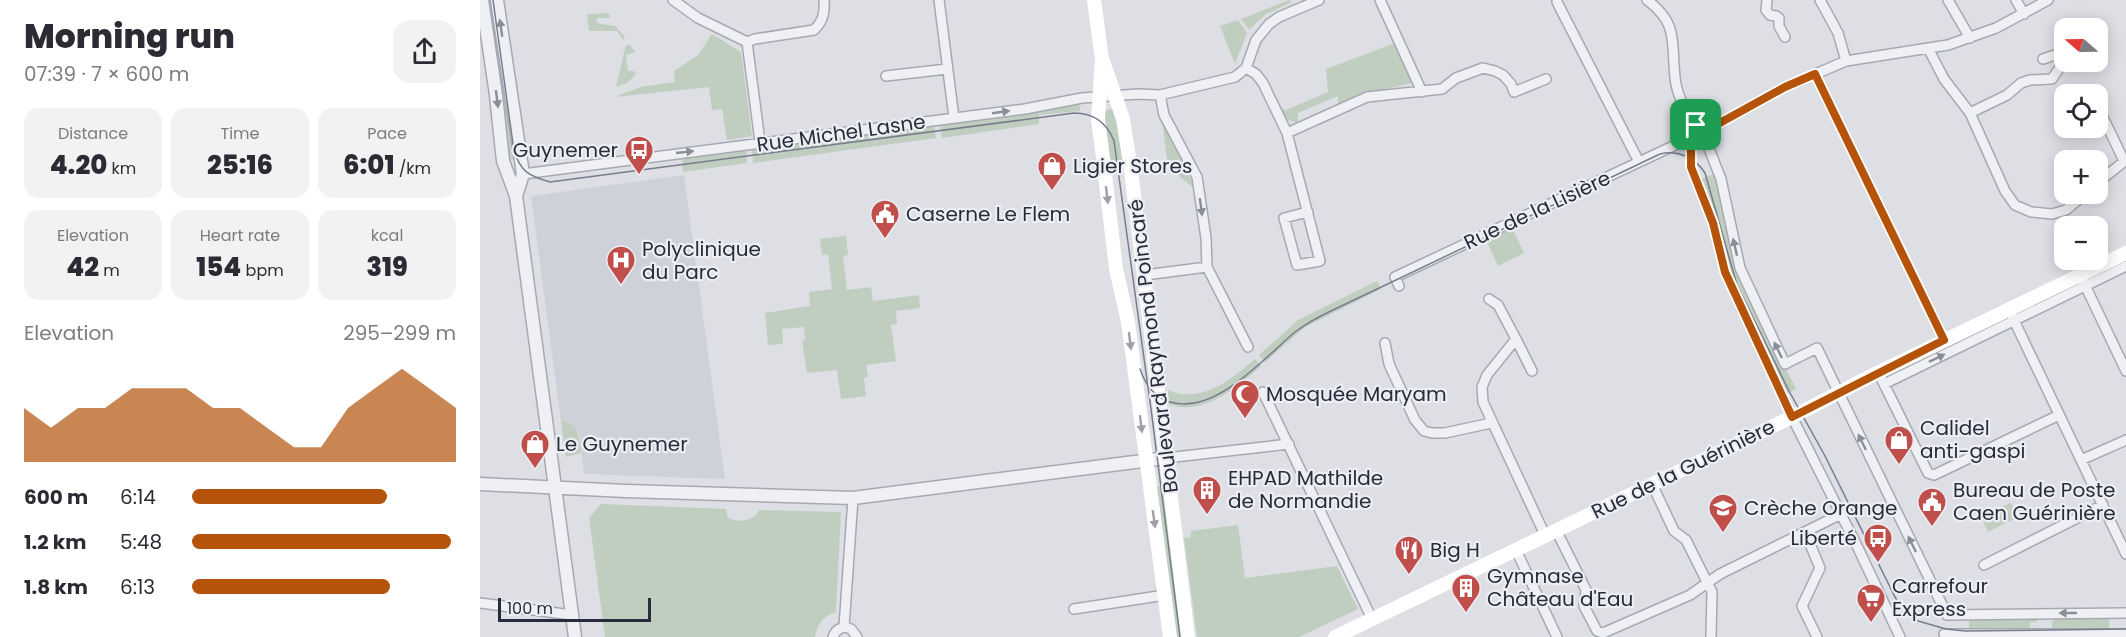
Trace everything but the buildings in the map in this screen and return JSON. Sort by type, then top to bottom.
[{"type":"main road","name":"Boulevard Raymond Poincaré","points":[[1094,0],[1102,59],[1123,119],[1145,275],[1188,637]]},
{"type":"main road","name":"Boulevard Raymond Poincaré","points":[[1102,59],[1098,97],[1099,126],[1116,269],[1128,322],[1170,637]]},
{"type":"main road","name":"Rue de la Guérinière","points":[[1335,637],[1838,393],[1881,378],[1944,340],[2012,315],[2083,280],[2126,253]]},
{"type":"street","points":[[482,0],[486,61],[503,160],[516,196],[575,637]]},
{"type":"street","points":[[498,0],[523,174],[516,196]]},
{"type":"street","points":[[673,0],[698,18],[747,42],[814,30],[823,18],[824,0]]},
{"type":"street","points":[[939,0],[954,118]]},
{"type":"street","points":[[1308,212],[1284,218],[1297,265],[1320,261],[1308,212],[1287,133],[1261,79],[1246,68],[1256,40],[1269,24],[1278,17],[1319,0]]},
{"type":"street","points":[[1380,0],[1422,92]]},
{"type":"street","points":[[1647,0],[1658,9],[1672,34],[1676,82],[1694,125]]},
{"type":"street","points":[[1767,0],[1766,10],[1770,15],[1779,18],[1779,26],[1785,37]]},
{"type":"street","points":[[1820,0],[1838,33],[1846,61]]},
{"type":"street","points":[[1948,0],[1970,38]]},
{"type":"street","points":[[2016,0],[2024,14]]},
{"type":"street","points":[[1707,130],[1785,87],[1846,61],[1929,50],[1970,38],[2024,14],[2048,0]]},
{"type":"street","points":[[1557,2],[1639,162]]},
{"type":"street","points":[[747,42],[760,142]]},
{"type":"street","points":[[1929,50],[1944,79],[1970,113],[2005,190],[2015,205],[2031,212],[2052,214],[2066,210],[2073,204]]},
{"type":"street","points":[[2043,59],[2054,55]]},
{"type":"street","name":"Rue Michel Lasne","points":[[523,174],[660,155],[748,146],[760,142],[954,118],[1098,97],[1160,95],[1234,77],[1246,68]]},
{"type":"street","points":[[1287,133],[1366,97],[1442,89],[1456,78],[1483,68],[1503,75],[1511,84],[1514,92],[1546,79]]},
{"type":"street","points":[[886,76],[947,69]]},
{"type":"street","points":[[1970,113],[2007,95],[2021,83],[2030,80],[2052,80],[2057,72]]},
{"type":"street","points":[[1815,74],[1944,340]]},
{"type":"street","points":[[1160,95],[1164,115],[1197,177],[1206,238],[1207,267],[1248,347]]},
{"type":"street","points":[[1707,130],[1701,125],[1694,125],[1688,130],[1691,167],[1713,223],[1725,272],[1792,417],[1900,637]]},
{"type":"street","points":[[2108,127],[2125,161],[2108,174]]},
{"type":"street","points":[[1707,130],[1706,141],[1721,179],[1740,268],[1785,364],[1817,348],[1947,615],[1943,636],[2126,634]]},
{"type":"street","points":[[1690,141],[1699,145],[1706,141]]},
{"type":"street","name":"Rue de la Lisière","points":[[1399,286],[1395,277],[1639,162],[1690,141]]},
{"type":"street","points":[[2126,266],[2083,280],[2126,371]]},
{"type":"street","points":[[1145,275],[1207,267]]},
{"type":"street","points":[[1489,299],[1498,305],[1532,371]]},
{"type":"street","points":[[2059,415],[1934,475],[1928,473],[1881,378],[2012,315],[2126,554]]},
{"type":"street","points":[[1516,339],[1487,375],[1482,387],[1483,402],[1491,423],[1551,533],[1586,590],[1584,606],[1597,631],[1606,633],[1690,595],[1707,582],[1841,514]]},
{"type":"street","points":[[1385,343],[1389,364],[1415,420],[1424,430],[1432,433],[1445,433],[1491,423]]},
{"type":"street","points":[[1263,392],[1372,619]]},
{"type":"street","points":[[2081,460],[2126,440]]},
{"type":"street","points":[[480,484],[853,498],[1289,444]]},
{"type":"street","points":[[1652,484],[1674,531],[1686,540],[1712,592],[1711,637]]},
{"type":"street","points":[[844,627],[853,498]]},
{"type":"street","points":[[1984,565],[2103,505]]},
{"type":"street","points":[[1805,532],[1820,568],[1802,606],[1817,637]]},
{"type":"street","points":[[1516,550],[1557,637]]},
{"type":"street","points":[[1074,609],[1165,595]]},
{"type":"street","points":[[480,603],[572,615]]},
{"type":"street","points":[[1947,615],[2126,613]]},
{"type":"street","points":[[833,637],[837,630],[844,627],[852,629],[857,637]]},
{"type":"shaded area","name":"Polyclinique du Parc","points":[[684,175],[725,479],[584,474],[579,433],[570,422],[561,421],[531,196]]},
{"type":"green space","points":[[485,0],[494,0],[516,157],[507,164]]},
{"type":"green space","points":[[1289,0],[1292,2],[1266,14],[1249,30],[1241,19]]},
{"type":"green space","points":[[609,13],[610,18],[597,18],[597,23],[615,26],[625,37],[623,40],[617,31],[589,31],[587,14]]},
{"type":"green space","points":[[1238,20],[1247,33],[1235,64],[1220,26]]},
{"type":"green space","points":[[712,34],[741,52],[752,136],[727,140],[722,109],[712,110],[709,87],[615,97],[640,87],[675,82],[674,71],[698,55]]},
{"type":"green space","points":[[1395,43],[1415,82],[1365,94],[1338,105],[1338,96],[1298,113],[1298,123],[1287,120],[1281,108],[1286,110],[1328,92],[1326,69]]},
{"type":"green space","points":[[626,45],[630,45],[635,52],[626,55],[628,71],[634,71],[636,74],[627,83],[616,87]]},
{"type":"green space","points":[[1080,105],[1080,111],[1039,115],[1039,124],[942,138],[940,123]]},
{"type":"green space","points":[[1111,109],[1117,112],[1125,162],[1105,164],[1104,111]]},
{"type":"green space","points":[[1162,119],[1195,189],[1168,167]]},
{"type":"green space","points":[[934,124],[936,138],[753,163],[752,149]]},
{"type":"green space","points":[[746,150],[747,163],[683,172],[682,160],[688,157]]},
{"type":"green space","points":[[1715,174],[1749,294],[1796,389],[1785,395],[1732,277],[1715,216],[1700,179]]},
{"type":"green space","points":[[1512,227],[1524,253],[1498,266],[1486,240]]},
{"type":"green space","points":[[846,236],[848,255],[843,256],[847,290],[871,287],[873,301],[919,295],[920,308],[896,311],[897,324],[891,325],[896,361],[866,365],[868,377],[864,378],[866,396],[841,399],[837,370],[807,373],[802,341],[805,340],[804,327],[782,329],[783,344],[768,345],[765,313],[810,306],[809,292],[832,289],[828,254],[822,255],[820,239]]},
{"type":"green space","points":[[1377,281],[1381,289],[1305,327],[1265,362],[1259,355],[1298,320]]},
{"type":"green space","points":[[1255,359],[1261,366],[1218,398],[1194,407],[1168,404],[1168,390],[1180,394],[1204,392],[1226,382]]},
{"type":"green space","points":[[561,421],[572,424],[575,428],[581,453],[566,457]]},
{"type":"green space","points":[[1166,485],[1183,637],[1172,637],[1150,487]]},
{"type":"green space","points":[[2011,503],[2018,517],[1988,532],[1981,517]]},
{"type":"green space","points":[[601,504],[726,509],[728,518],[742,521],[754,517],[759,510],[841,512],[836,612],[821,622],[815,637],[605,637],[589,518]]},
{"type":"green space","points":[[1238,525],[1245,578],[1337,566],[1358,609],[1299,637],[1197,637],[1184,538],[1191,537],[1191,531]]},
{"type":"green space","points":[[2058,617],[2109,617],[2109,631],[2052,631],[2052,622]]},
{"type":"green space","points":[[2037,618],[2037,622],[2030,622],[2030,632],[1969,633],[1969,619]]},
{"type":"tram line","points":[[493,0],[514,151],[527,172],[536,178],[550,182],[1074,113],[1094,117],[1104,124],[1114,141],[1180,637]]},
{"type":"tram line","points":[[1140,369],[1151,389],[1164,400],[1187,404],[1204,401],[1238,382],[1295,332],[1321,316],[1660,154],[1680,154],[1691,159],[1705,173],[1737,285],[1901,607],[1918,621],[1946,629],[1965,631],[2126,629]]},
{"type":"place","name":"Guynemer","points":[[639,176]]},
{"type":"place","name":"Ligier Stores","points":[[1052,192]]},
{"type":"place","name":"Caserne Le Flem","points":[[885,240]]},
{"type":"place","name":"Polyclinique du Parc","points":[[621,286]]},
{"type":"place","name":"Mosquée Maryam","points":[[1245,420]]},
{"type":"place","name":"Calidel anti-gaspi","points":[[1899,466]]},
{"type":"place","name":"Le Guynemer","points":[[535,470]]},
{"type":"place","name":"EHPAD Mathilde de Normandie","points":[[1207,516]]},
{"type":"place","name":"Bureau de Poste Caen Guérinière","points":[[1932,528]]},
{"type":"place","name":"Crèche Orange","points":[[1723,534]]},
{"type":"place","name":"Liberté","points":[[1878,564]]},
{"type":"place","name":"Big H","points":[[1409,576]]},
{"type":"place","name":"Gymnase Château d'Eau","points":[[1466,614]]},
{"type":"place","name":"Carrefour Express","points":[[1871,624]]},
{"type":"route","points":[[1815,74],[1944,340],[1792,417],[1745,320],[1725,272],[1713,223],[1691,167],[1691,143],[1687,135],[1690,128],[1696,125],[1701,125],[1707,130],[1785,87],[1815,74]]}]
